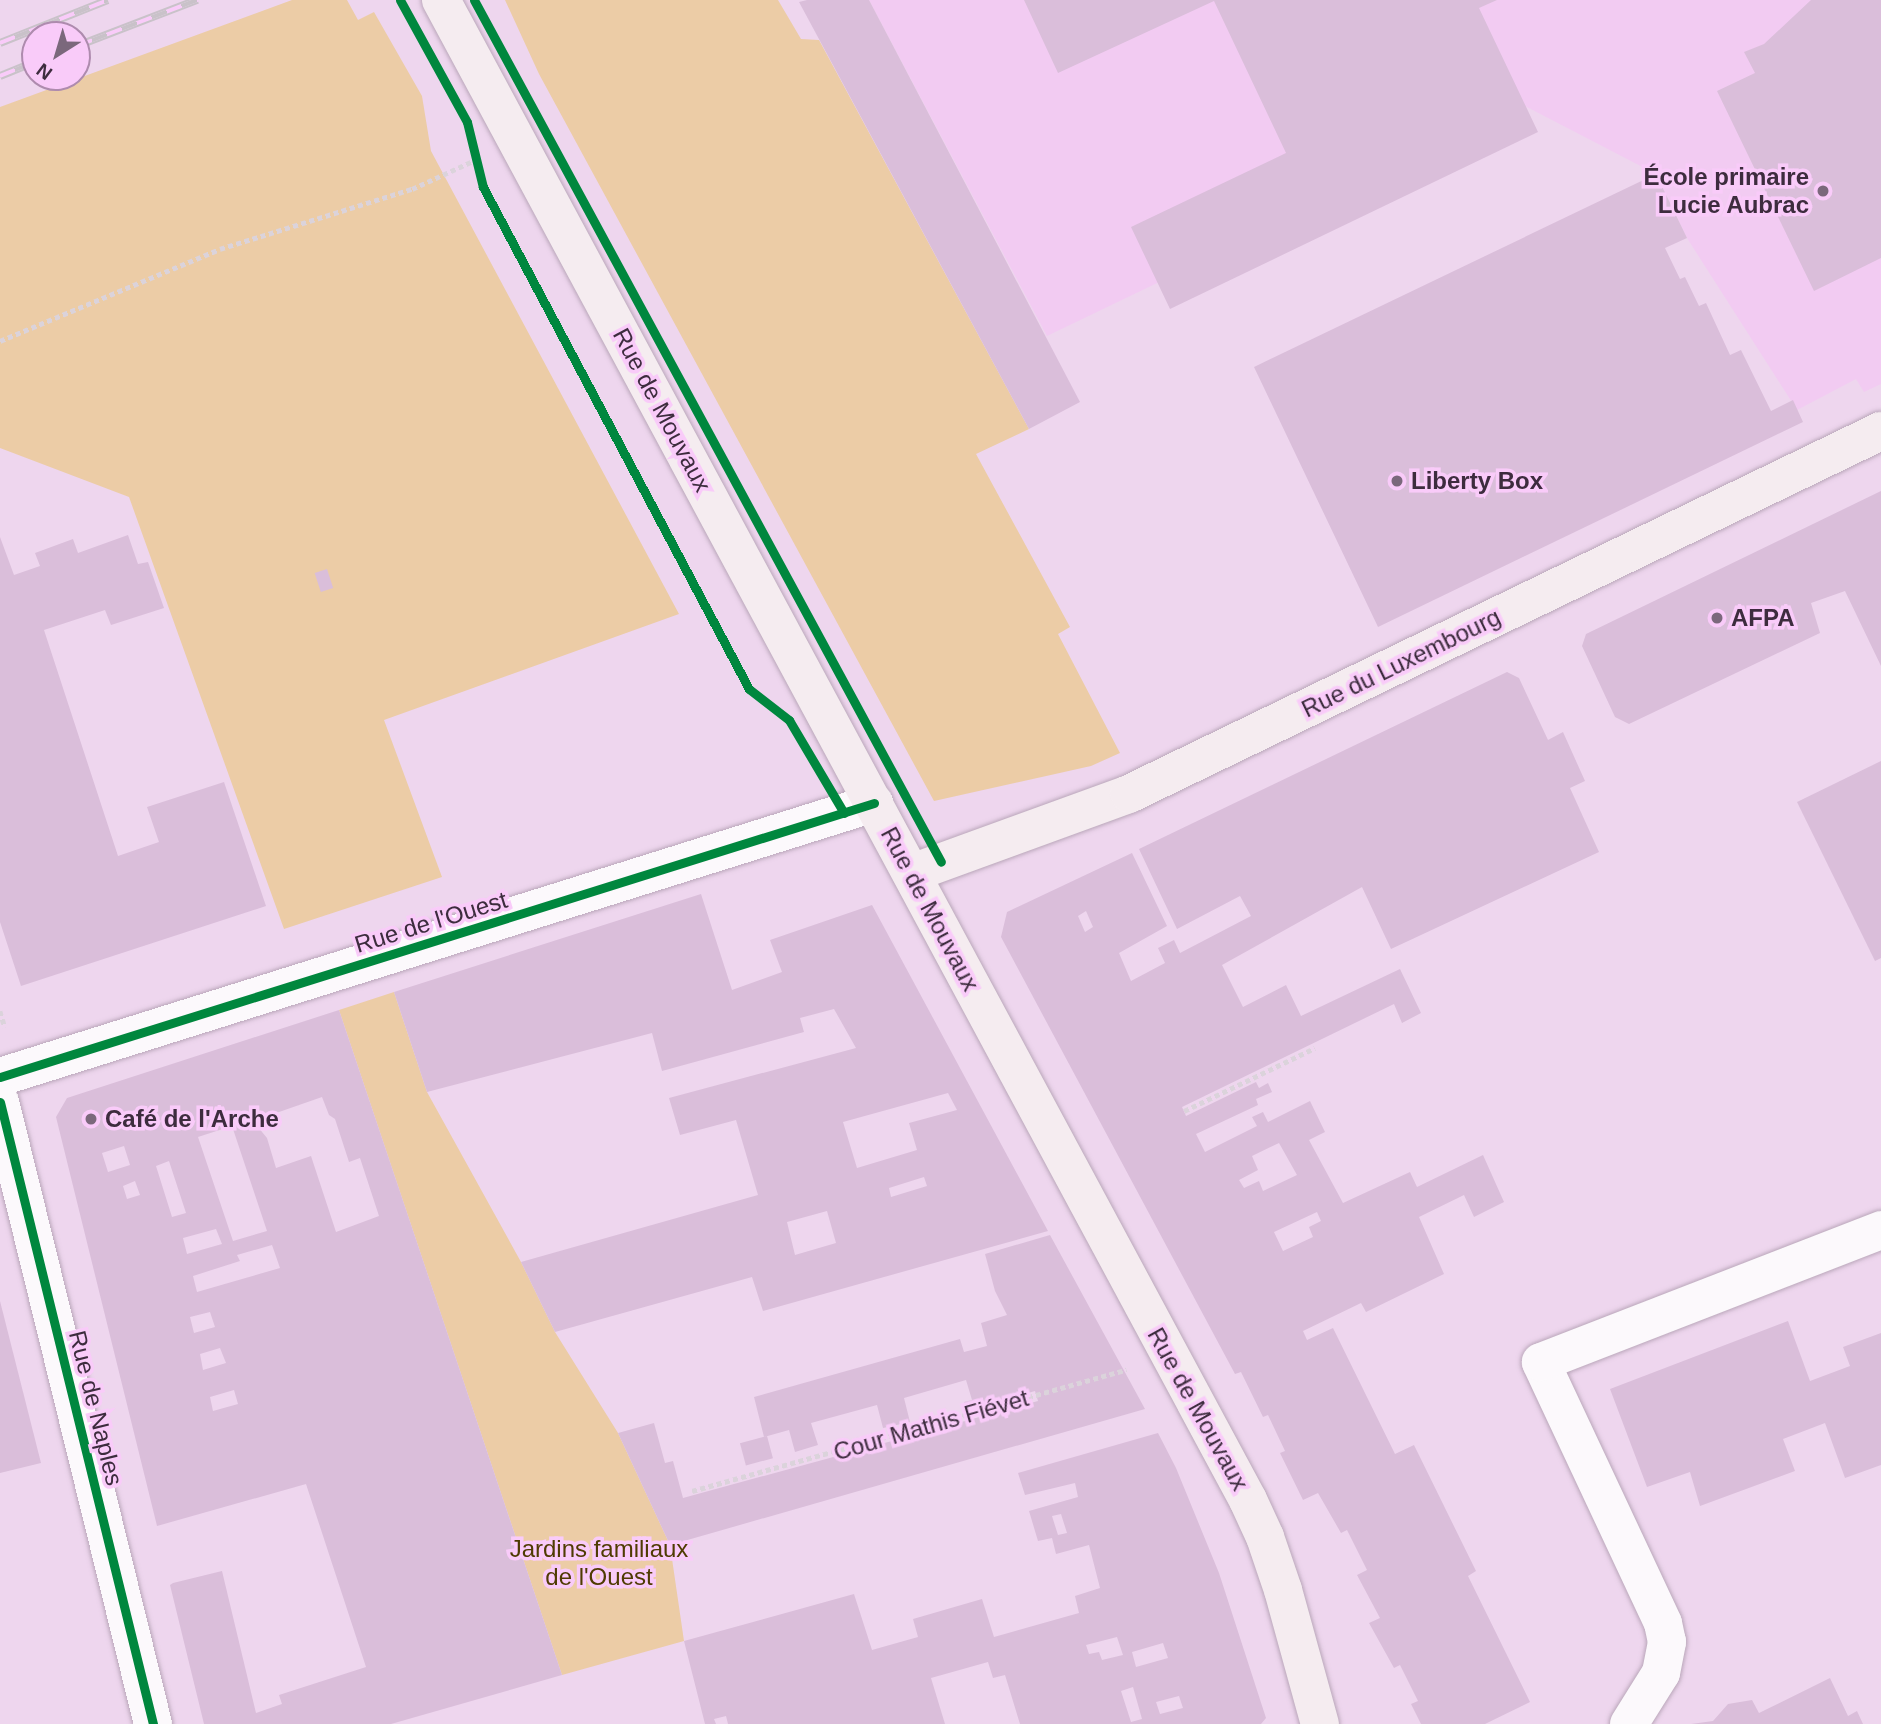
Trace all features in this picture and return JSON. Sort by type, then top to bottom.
[{"type":"main road","name":"Rue de Mouvaux","points":[[441,0],[912,873],[1265,1537],[1283,1590],[1320,1724]]},
{"type":"main road","name":"Rue du Luxembourg","points":[[912,873],[1129,794],[1881,431]]},
{"type":"street","name":"Rue de l'Ouest","points":[[0,1077],[874,803]]},
{"type":"street","name":"Rue de Naples","points":[[0,1101],[153,1724]]},
{"type":"street","points":[[1629,1724],[1661,1672],[1667,1642],[1663,1623],[1541,1362],[1881,1230]]},
{"type":"path","points":[[0,341],[220,249],[412,189],[477,164],[473,147]]},
{"type":"path","points":[[1184,1111],[1315,1048]]},
{"type":"shaded area","points":[[869,0],[1881,0],[1881,384],[1864,392],[1856,379],[1797,410],[1687,238],[1656,174],[1525,106],[1047,336]]},
{"type":"green space","points":[[292,0],[347,0],[358,20],[374,12],[422,96],[431,151],[679,614],[384,720],[442,877],[284,929],[129,497],[0,448],[0,107],[44,91],[91,91],[91,74]]},
{"type":"green space","points":[[505,0],[778,0],[801,39],[819,40],[1029,429],[976,454],[1070,627],[1058,634],[1120,753],[1091,766],[934,801],[539,74]]},
{"type":"green space","name":"Jardins familiaux de l'Ouest","points":[[394,992],[427,1092],[521,1262],[555,1332],[618,1433],[670,1545],[684,1641],[562,1675],[339,1010]]},
{"type":"building","points":[[869,0],[1080,402],[1029,429],[799,2]]},
{"type":"building","points":[[1024,0],[1497,0],[1479,8],[1538,132],[1170,309],[1131,227],[1286,153],[1214,1],[1058,73]]},
{"type":"building","name":"École primaire Lucie Aubrac","points":[[1811,0],[1881,0],[1881,258],[1814,291],[1717,91],[1755,73],[1744,52],[1764,44]]},
{"type":"building","points":[[1656,174],[1687,238],[1665,248],[1680,279],[1685,277],[1699,306],[1706,303],[1730,355],[1741,350],[1771,411],[1793,400],[1803,422],[1378,627],[1254,367]]},
{"type":"building","name":"AFPA","points":[[1881,491],[1881,666],[1845,591],[1811,603],[1820,633],[1629,724],[1615,717],[1582,646],[1586,634]]},
{"type":"building","points":[[128,535],[138,564],[148,562],[164,608],[111,625],[105,610],[44,630],[118,856],[159,842],[147,807],[224,782],[266,906],[21,986],[0,922],[0,537],[14,575],[40,566],[35,553],[73,539],[78,553]]},
{"type":"building","points":[[327,569],[333,588],[321,592],[315,573]]},
{"type":"building","points":[[1507,672],[1519,678],[1548,740],[1563,732],[1585,781],[1570,788],[1599,852],[1391,949],[1362,887],[1222,965],[1243,1007],[1286,985],[1301,1016],[1400,969],[1421,1013],[1402,1023],[1394,1004],[1182,1107],[1186,1116],[1256,1082],[1259,1088],[1268,1083],[1272,1092],[1256,1099],[1258,1105],[1196,1134],[1205,1152],[1257,1126],[1252,1117],[1263,1112],[1268,1122],[1310,1101],[1325,1132],[1309,1140],[1343,1203],[1410,1172],[1417,1187],[1483,1155],[1504,1202],[1474,1217],[1464,1195],[1419,1217],[1444,1274],[1366,1312],[1361,1303],[1303,1331],[1307,1340],[1333,1328],[1395,1454],[1414,1445],[1476,1571],[1468,1576],[1530,1702],[1485,1724],[1421,1724],[1411,1704],[1418,1701],[1400,1665],[1394,1668],[1369,1623],[1380,1618],[1357,1575],[1367,1570],[1347,1530],[1341,1533],[1318,1493],[1303,1500],[1280,1453],[1285,1451],[1268,1415],[1263,1417],[1241,1372],[1235,1374],[1001,937],[1007,912],[1132,853],[1167,926],[1119,953],[1131,981],[1165,963],[1158,948],[1174,940],[1180,953],[1251,916],[1240,896],[1177,929],[1139,849]],"holes":[[[1086,911],[1093,927],[1085,932],[1078,916]],[[1279,1143],[1297,1175],[1263,1191],[1259,1181],[1244,1188],[1239,1180],[1258,1170],[1252,1156]],[[1317,1212],[1321,1221],[1309,1227],[1313,1237],[1283,1251],[1274,1232]]]},
{"type":"building","points":[[1881,761],[1881,958],[1875,961],[1797,802]]},
{"type":"building","points":[[701,894],[732,990],[782,972],[770,940],[872,905],[1048,1231],[763,1311],[752,1277],[555,1332],[521,1262],[758,1195],[736,1120],[680,1135],[669,1098],[856,1048],[834,1009],[800,1018],[804,1032],[662,1071],[652,1033],[427,1092],[394,992]],"holes":[[[948,1093],[957,1110],[909,1123],[917,1150],[857,1168],[843,1122]],[[924,1177],[927,1186],[891,1197],[889,1188]],[[827,1211],[836,1243],[795,1255],[787,1222]]]},
{"type":"building","points":[[339,1010],[562,1675],[391,1724],[204,1724],[170,1585],[173,1583],[222,1571],[256,1713],[282,1704],[279,1695],[366,1667],[306,1484],[157,1526],[56,1117],[67,1098]],"holes":[[[322,1097],[329,1115],[335,1119],[349,1162],[360,1158],[379,1216],[336,1232],[311,1156],[276,1168],[267,1138],[253,1121]],[[232,1126],[267,1231],[233,1241],[198,1137]],[[124,1146],[130,1165],[108,1172],[102,1153]],[[169,1161],[186,1213],[172,1217],[156,1166]],[[135,1181],[140,1195],[127,1199],[123,1186]],[[216,1229],[222,1244],[187,1254],[183,1238]],[[272,1245],[280,1268],[197,1292],[193,1276],[240,1261],[237,1255]],[[210,1312],[215,1327],[194,1333],[190,1317]],[[220,1348],[226,1363],[203,1370],[200,1354]],[[234,1390],[238,1404],[213,1411],[210,1397]]]},
{"type":"building","points":[[1050,1235],[1145,1409],[670,1545],[618,1433],[654,1423],[665,1463],[673,1461],[683,1498],[1038,1401],[1035,1391],[967,1411],[964,1402],[972,1400],[966,1380],[904,1398],[910,1422],[883,1428],[877,1405],[811,1423],[818,1445],[795,1452],[789,1430],[764,1437],[754,1397],[960,1339],[964,1352],[987,1346],[981,1323],[1007,1315],[995,1291],[985,1254]]},
{"type":"building","points":[[0,1301],[41,1463],[0,1473]]},
{"type":"building","points":[[1788,1321],[1810,1381],[1850,1366],[1843,1347],[1881,1333],[1881,1465],[1845,1478],[1825,1423],[1783,1439],[1795,1471],[1700,1506],[1690,1472],[1647,1487],[1610,1389]]},
{"type":"building","points":[[1158,1433],[1176,1468],[1219,1573],[1266,1718],[1261,1724],[1020,1724],[1005,1675],[993,1678],[988,1662],[931,1678],[945,1724],[728,1724],[726,1716],[714,1719],[716,1724],[705,1724],[684,1641],[854,1594],[872,1650],[918,1637],[913,1619],[982,1599],[994,1637],[1079,1613],[1075,1596],[1100,1588],[1089,1545],[1056,1554],[1052,1538],[1038,1541],[1029,1511],[1078,1497],[1075,1483],[1025,1495],[1018,1473]],"holes":[[[1061,1514],[1067,1533],[1058,1535],[1052,1516]],[[1117,1637],[1123,1655],[1102,1660],[1099,1652],[1089,1654],[1086,1645]],[[1163,1643],[1168,1658],[1136,1667],[1132,1652]],[[1133,1687],[1142,1719],[1131,1722],[1121,1691]],[[1179,1696],[1183,1708],[1160,1714],[1156,1702]]]},
{"type":"building","points":[[767,1436],[773,1458],[746,1465],[740,1443]]},
{"type":"building","points":[[1830,1678],[1848,1716],[1857,1711],[1863,1724],[1691,1724],[1713,1721],[1728,1704],[1752,1700],[1759,1713]]},
{"type":"railway","points":[[0,43],[108,0]]},
{"type":"railway","points":[[91,41],[197,0]]},
{"type":"railway","points":[[0,76],[21,68]]},
{"type":"cycle path","points":[[400,0],[467,122],[483,187],[749,689],[789,720],[844,813]]},
{"type":"cycle path","points":[[474,0],[941,862]]},
{"type":"cycle path","points":[[0,1077],[874,803]]},
{"type":"cycle path","points":[[0,1102],[153,1724]]},
{"type":"place","name":"École primaire Lucie Aubrac","points":[[1823,191]]},
{"type":"place","name":"Liberty Box","points":[[1397,481]]},
{"type":"place","name":"AFPA","points":[[1717,618]]},
{"type":"place","name":"Café de l'Arche","points":[[91,1119]]}]
